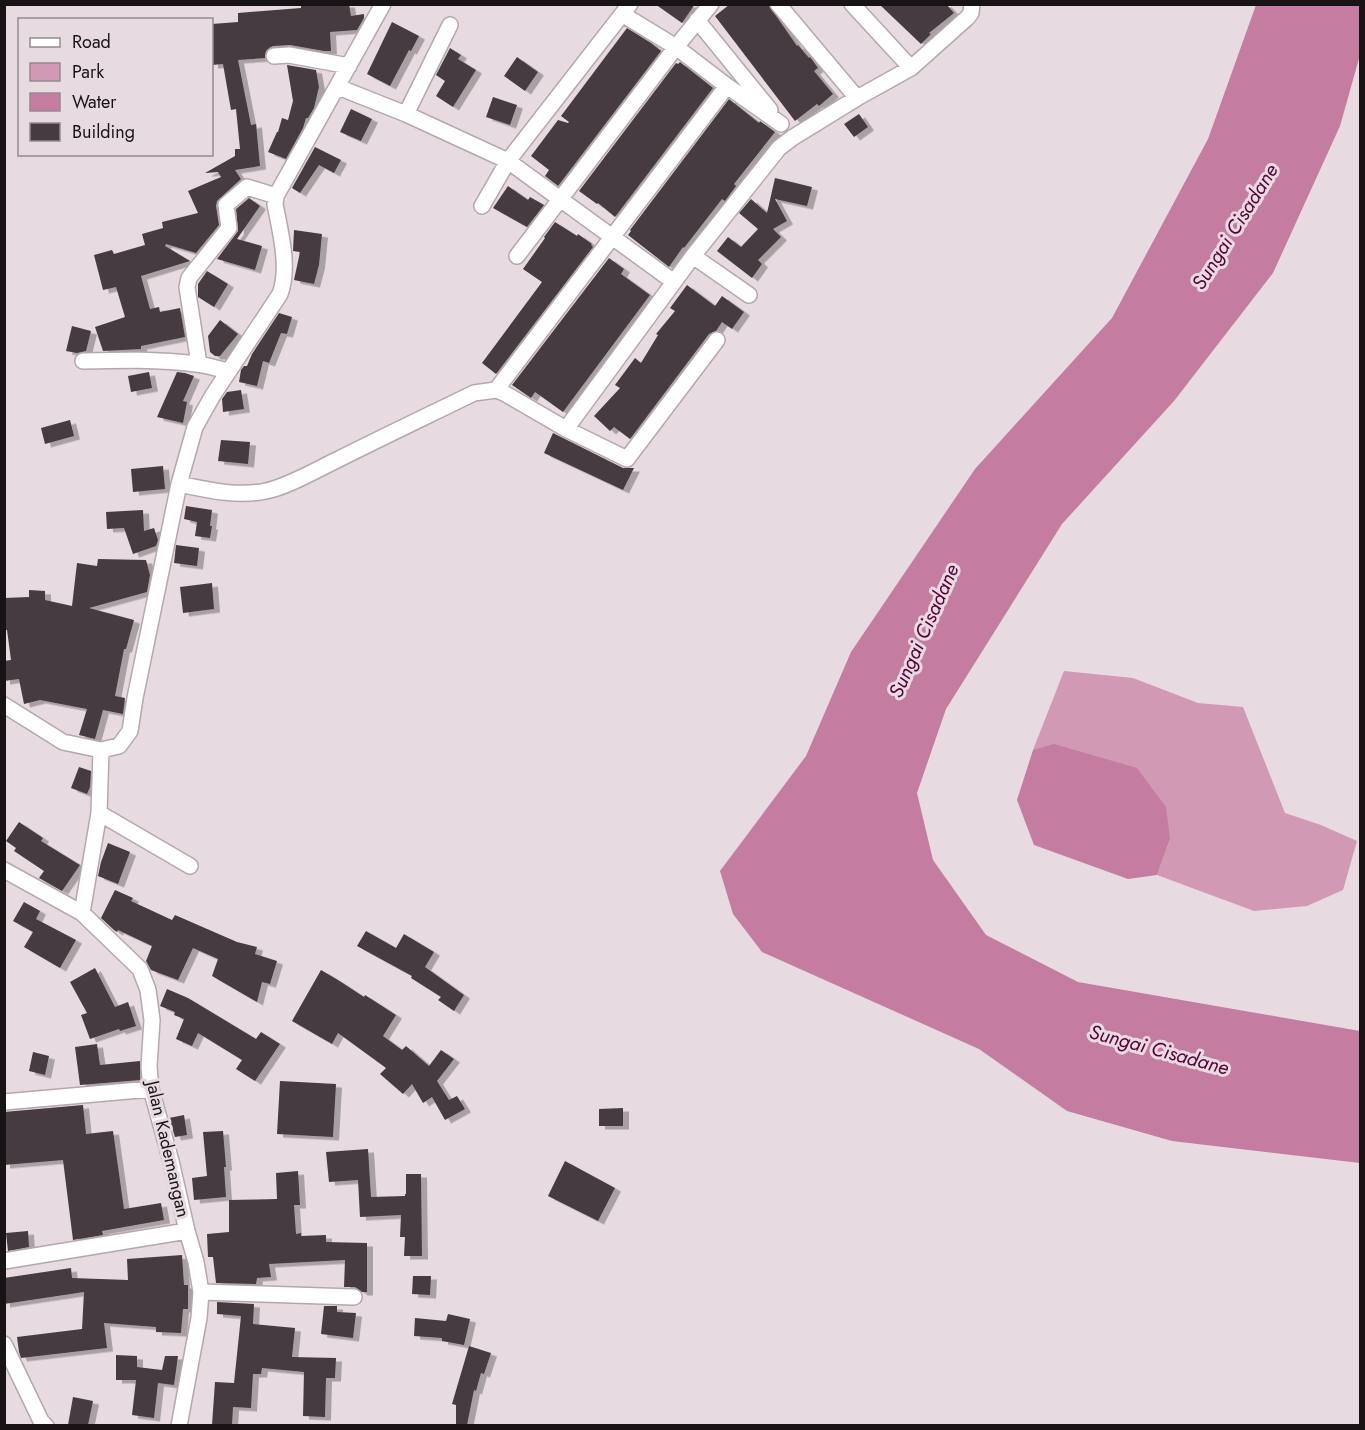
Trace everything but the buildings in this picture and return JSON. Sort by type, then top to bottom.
[{"type":"street","points":[[4,705],[63,742],[101,750],[119,746],[130,731],[179,484],[195,427],[284,285],[276,196],[383,4]]},
{"type":"street","points":[[517,256],[711,4]]},
{"type":"street","points":[[778,4],[857,98]]},
{"type":"street","points":[[852,4],[911,68]]},
{"type":"street","points":[[566,429],[693,256],[779,148],[857,98],[911,68],[967,18],[971,13],[972,4]]},
{"type":"street","points":[[482,206],[508,160],[626,9],[781,124]]},
{"type":"street","points":[[697,20],[792,138]]},
{"type":"street","points":[[406,114],[450,25]]},
{"type":"street","points":[[274,56],[289,55],[349,66]]},
{"type":"street","points":[[496,390],[727,86]]},
{"type":"street","points":[[338,87],[406,114],[508,160],[674,282]]},
{"type":"street","points":[[199,364],[187,287],[189,278],[229,228],[226,205],[248,187],[276,196]]},
{"type":"street","points":[[693,256],[749,296]]},
{"type":"street","points":[[179,484],[238,494],[266,491],[310,473],[474,393],[485,390],[496,390],[566,429],[627,459],[717,340]]},
{"type":"street","points":[[83,362],[151,361],[199,364],[229,371]]},
{"type":"street","points":[[82,913],[99,813],[101,750]]},
{"type":"street","points":[[99,813],[190,866]]},
{"type":"street","name":"Jalan Kademangan","points":[[4,870],[82,913],[140,969],[148,990],[152,1020],[149,1067],[151,1089],[196,1262],[201,1292],[199,1318],[179,1425]]},
{"type":"street","points":[[4,1102],[151,1089]]},
{"type":"street","points":[[4,1261],[187,1231]]},
{"type":"street","points":[[201,1292],[354,1297]]},
{"type":"street","points":[[4,1344],[41,1421],[46,1425]]},
{"type":"green space","points":[[1064,671],[1133,678],[1198,703],[1243,707],[1285,813],[1321,825],[1357,841],[1343,890],[1307,906],[1254,911],[1157,875],[1170,839],[1033,750]]},
{"type":"water","name":"Sungai Cisadane","points":[[1256,5],[1360,5],[1360,55],[1340,126],[1273,273],[1174,401],[1062,524],[946,709],[917,793],[933,860],[986,935],[1078,982],[1360,1031],[1360,1163],[1172,1141],[1067,1111],[979,1049],[762,952],[733,914],[720,871],[806,756],[851,652],[975,469],[1112,318],[1208,139]]},
{"type":"water","points":[[1054,744],[1137,768],[1166,807],[1170,839],[1157,875],[1128,879],[1034,845],[1017,800],[1033,750]]}]
